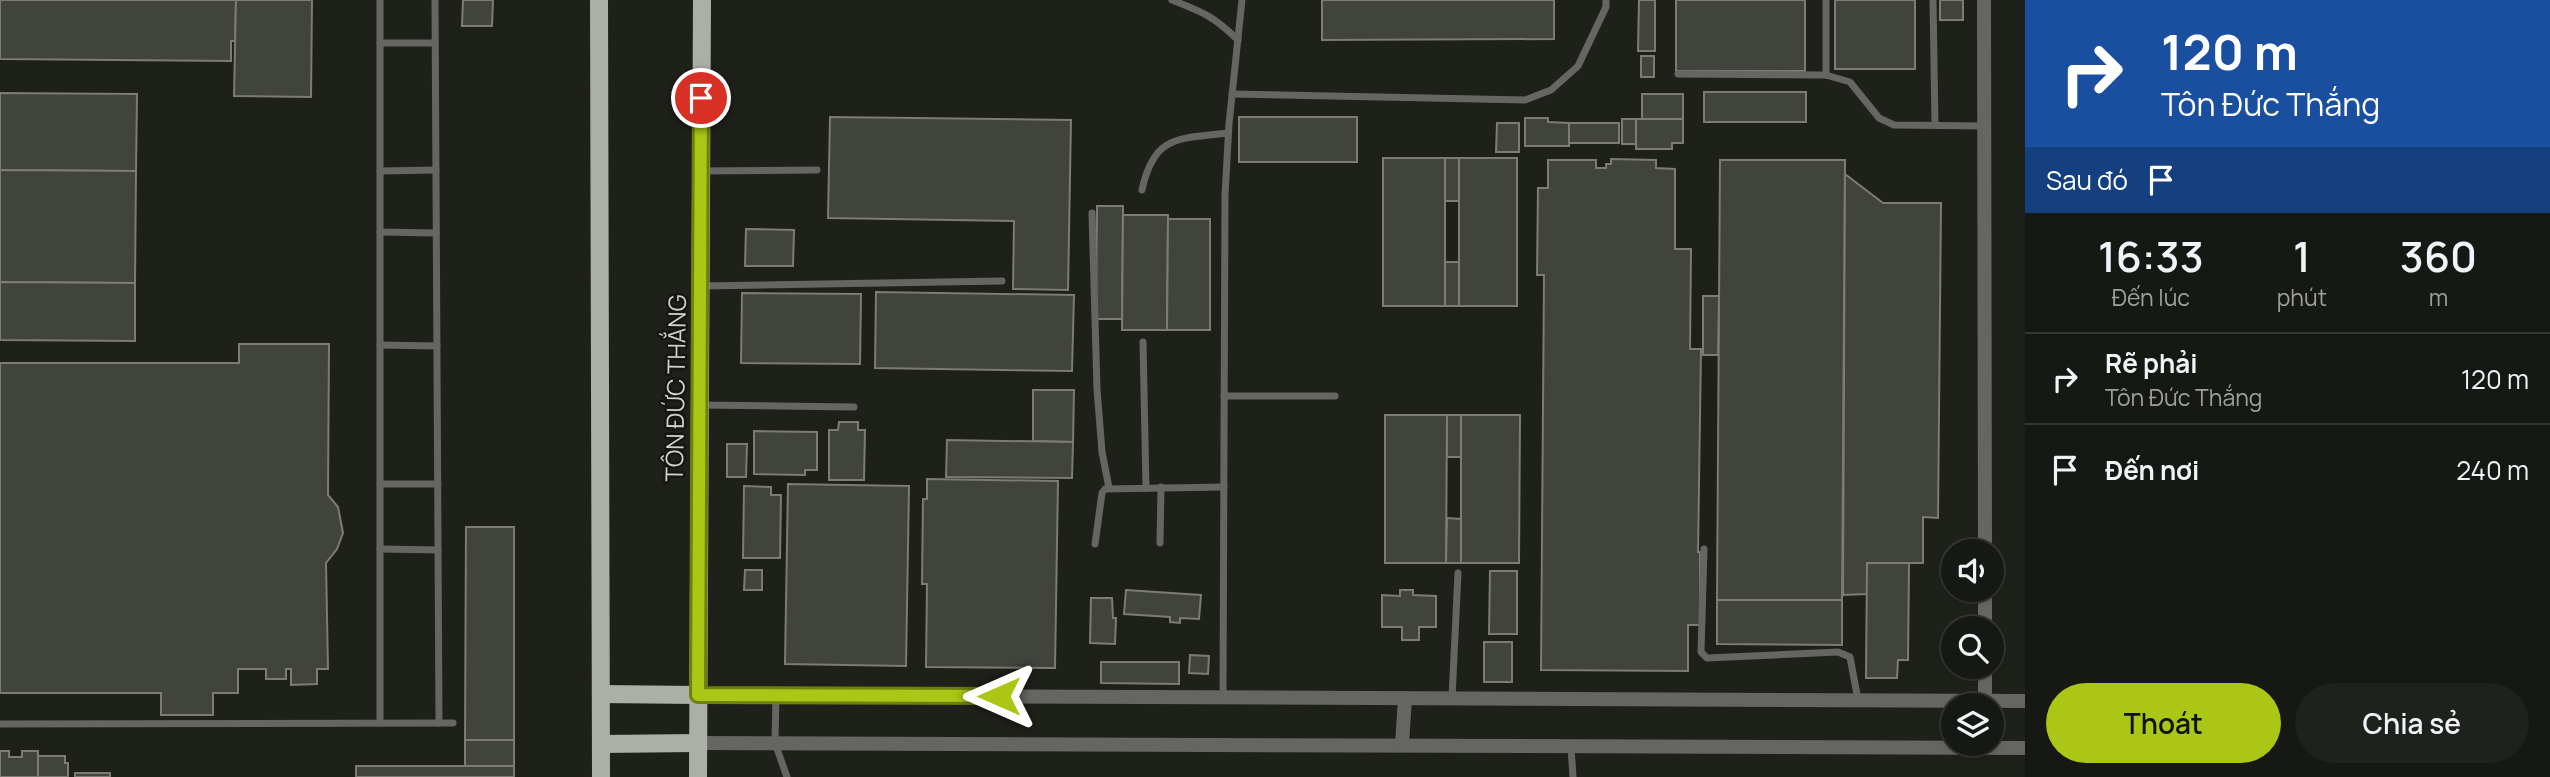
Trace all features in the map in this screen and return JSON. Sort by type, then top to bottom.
[{"type":"main road","points":[[599,0],[601,777]]},
{"type":"main road","name":"TÔN ĐỨC THẮNG","points":[[698,777],[702,0]]},
{"type":"main road","points":[[601,694],[698,695]]},
{"type":"main road","points":[[601,744],[698,743]]},
{"type":"street","points":[[1984,0],[1985,539]]},
{"type":"street","points":[[698,695],[1941,702]]},
{"type":"street","points":[[1402,745],[1405,698]]},
{"type":"street","points":[[2004,702],[2025,701]]},
{"type":"street","points":[[698,743],[1941,746]]},
{"type":"street","points":[[2004,747],[2025,748]]},
{"type":"lane","points":[[380,0],[380,723]]},
{"type":"lane","points":[[435,0],[439,723]]},
{"type":"lane","points":[[1172,0],[1198,9],[1218,21],[1238,40]]},
{"type":"lane","points":[[1223,697],[1225,194],[1228,133],[1242,0]]},
{"type":"lane","points":[[1232,94],[1525,100],[1551,90],[1578,66],[1606,7],[1606,0]]},
{"type":"lane","points":[[1826,0],[1826,75]]},
{"type":"lane","points":[[1933,0],[1935,125]]},
{"type":"lane","points":[[380,43],[435,43]]},
{"type":"lane","points":[[1678,74],[1826,75],[1850,82],[1879,118],[1894,125],[1984,126]]},
{"type":"lane","points":[[1142,190],[1146,172],[1157,151],[1175,140],[1228,133]]},
{"type":"lane","points":[[380,171],[436,170]]},
{"type":"lane","points":[[701,172],[817,170]]},
{"type":"lane","points":[[1092,213],[1097,389],[1102,452],[1109,488]]},
{"type":"lane","points":[[380,232],[436,233]]},
{"type":"lane","points":[[700,286],[1002,281]]},
{"type":"lane","points":[[1143,342],[1146,488]]},
{"type":"lane","points":[[380,345],[437,346]]},
{"type":"lane","points":[[1224,396],[1335,396]]},
{"type":"lane","points":[[698,405],[854,407]]},
{"type":"lane","points":[[380,484],[438,484]]},
{"type":"lane","points":[[1160,543],[1161,487]]},
{"type":"lane","points":[[1095,544],[1102,493],[1109,488],[1223,487]]},
{"type":"lane","points":[[380,549],[438,550]]},
{"type":"lane","points":[[1704,549],[1701,652],[1707,659],[1838,652],[1850,657],[1858,700]]},
{"type":"lane","points":[[1452,698],[1458,573]]},
{"type":"lane","points":[[776,695],[775,743],[787,777]]},
{"type":"lane","points":[[0,724],[453,723]]},
{"type":"lane","points":[[1571,746],[1573,777]]},
{"type":"building","points":[[0,0],[236,0],[235,41],[231,41],[231,61],[0,59]]},
{"type":"building","points":[[236,0],[312,0],[311,97],[234,96]]},
{"type":"building","points":[[463,0],[493,0],[492,26],[462,26]]},
{"type":"building","points":[[1322,0],[1554,0],[1554,39],[1322,40]]},
{"type":"building","points":[[1639,0],[1655,0],[1655,51],[1638,51]]},
{"type":"building","points":[[1676,0],[1805,0],[1805,71],[1676,71]]},
{"type":"building","points":[[1835,0],[1915,0],[1915,69],[1835,69]]},
{"type":"building","points":[[1940,0],[1963,0],[1963,20],[1940,20]]},
{"type":"building","points":[[1641,56],[1654,56],[1654,77],[1641,77]]},
{"type":"building","points":[[1704,92],[1806,92],[1806,122],[1704,122]]},
{"type":"building","points":[[0,93],[137,94],[136,171],[0,170]]},
{"type":"building","points":[[1642,94],[1683,94],[1683,119],[1642,119]]},
{"type":"building","points":[[830,117],[1071,120],[1068,290],[1013,289],[1014,221],[828,218]]},
{"type":"building","points":[[1239,117],[1357,117],[1357,162],[1239,162]]},
{"type":"building","points":[[1525,118],[1548,118],[1548,122],[1569,123],[1569,146],[1525,146]]},
{"type":"building","points":[[1622,119],[1636,119],[1636,144],[1622,144]]},
{"type":"building","points":[[1636,119],[1683,119],[1683,143],[1672,143],[1672,149],[1636,149]]},
{"type":"building","points":[[1497,123],[1519,123],[1519,152],[1496,152]]},
{"type":"building","points":[[1569,123],[1619,123],[1619,143],[1569,143]]},
{"type":"building","points":[[1383,158],[1445,158],[1445,306],[1383,306]]},
{"type":"building","points":[[1445,158],[1459,158],[1459,201],[1445,201]]},
{"type":"building","points":[[1459,158],[1517,158],[1517,306],[1459,306]]},
{"type":"building","points":[[1611,159],[1656,160],[1656,168],[1675,169],[1675,249],[1691,249],[1690,349],[1701,349],[1698,552],[1700,625],[1688,625],[1688,671],[1541,670],[1544,275],[1537,275],[1538,188],[1548,188],[1548,160],[1596,160],[1596,168],[1606,168],[1606,164],[1611,164]]},
{"type":"building","points":[[1720,160],[1845,160],[1842,600],[1717,600]]},
{"type":"building","points":[[0,170],[136,171],[135,283],[0,282]]},
{"type":"building","points":[[1845,174],[1883,203],[1941,203],[1938,518],[1923,517],[1923,563],[1867,563],[1867,594],[1843,595]]},
{"type":"building","points":[[1097,206],[1123,206],[1122,319],[1096,319]]},
{"type":"building","points":[[1123,215],[1168,215],[1167,330],[1122,330]]},
{"type":"building","points":[[1168,219],[1210,219],[1210,330],[1167,330]]},
{"type":"building","points":[[746,229],[794,230],[793,266],[745,266]]},
{"type":"building","points":[[1445,262],[1459,262],[1459,306],[1445,306]]},
{"type":"building","points":[[0,282],[135,283],[135,341],[0,340]]},
{"type":"building","points":[[876,292],[1074,295],[1072,371],[875,368]]},
{"type":"building","points":[[742,293],[861,294],[860,364],[741,363]]},
{"type":"building","points":[[1703,296],[1719,296],[1718,355],[1703,355]]},
{"type":"building","points":[[239,344],[329,344],[328,495],[338,507],[343,533],[337,549],[326,563],[328,669],[317,669],[317,684],[291,685],[291,669],[286,669],[286,679],[266,679],[266,669],[238,669],[238,693],[213,693],[213,715],[161,715],[161,693],[0,693],[0,363],[239,363]]},
{"type":"building","points":[[1033,390],[1074,390],[1073,442],[1033,441]]},
{"type":"building","points":[[1385,415],[1447,415],[1446,563],[1385,563]]},
{"type":"building","points":[[1447,415],[1461,415],[1461,457],[1447,457]]},
{"type":"building","points":[[1461,415],[1520,415],[1519,563],[1461,563]]},
{"type":"building","points":[[839,422],[858,422],[858,430],[865,430],[864,480],[829,480],[829,430],[838,430]]},
{"type":"building","points":[[754,431],[817,432],[817,470],[805,470],[805,475],[754,474]]},
{"type":"building","points":[[947,440],[1073,442],[1072,478],[946,477]]},
{"type":"building","points":[[727,444],[747,444],[746,477],[727,477]]},
{"type":"building","points":[[927,479],[1058,481],[1055,668],[926,667],[927,584],[922,584],[923,499],[927,499]]},
{"type":"building","points":[[788,484],[909,486],[906,666],[785,664]]},
{"type":"building","points":[[744,486],[771,487],[771,495],[781,495],[780,558],[743,558]]},
{"type":"building","points":[[1447,518],[1461,519],[1461,563],[1446,563]]},
{"type":"building","points":[[466,527],[514,527],[514,740],[465,740]]},
{"type":"building","points":[[1867,563],[1909,563],[1908,660],[1898,660],[1897,678],[1866,678]]},
{"type":"building","points":[[745,570],[762,570],[762,590],[744,590]]},
{"type":"building","points":[[1490,571],[1517,571],[1517,634],[1489,634]]},
{"type":"building","points":[[1126,590],[1201,595],[1199,619],[1180,618],[1180,623],[1170,622],[1170,617],[1124,614]]},
{"type":"building","points":[[1400,590],[1413,590],[1413,595],[1436,596],[1436,627],[1419,627],[1419,640],[1402,640],[1402,627],[1382,627],[1382,595],[1400,596]]},
{"type":"building","points":[[1091,598],[1112,598],[1113,618],[1116,618],[1115,644],[1090,643]]},
{"type":"building","points":[[1717,600],[1842,600],[1842,645],[1717,644]]},
{"type":"building","points":[[1484,642],[1512,642],[1512,682],[1484,682]]},
{"type":"building","points":[[1190,655],[1209,656],[1208,674],[1189,673]]},
{"type":"building","points":[[1101,662],[1179,662],[1179,684],[1101,683]]},
{"type":"building","points":[[465,740],[514,740],[514,766],[465,766]]},
{"type":"building","points":[[0,751],[9,751],[9,757],[22,757],[22,751],[38,751],[38,777],[0,777]]},
{"type":"building","points":[[38,756],[65,756],[68,777],[38,777]]},
{"type":"building","points":[[356,766],[514,766],[514,777],[356,777]]},
{"type":"building","points":[[75,773],[110,773],[110,777],[75,777]]},
{"type":"route","points":[[701,98],[698,695],[999,696]]}]
